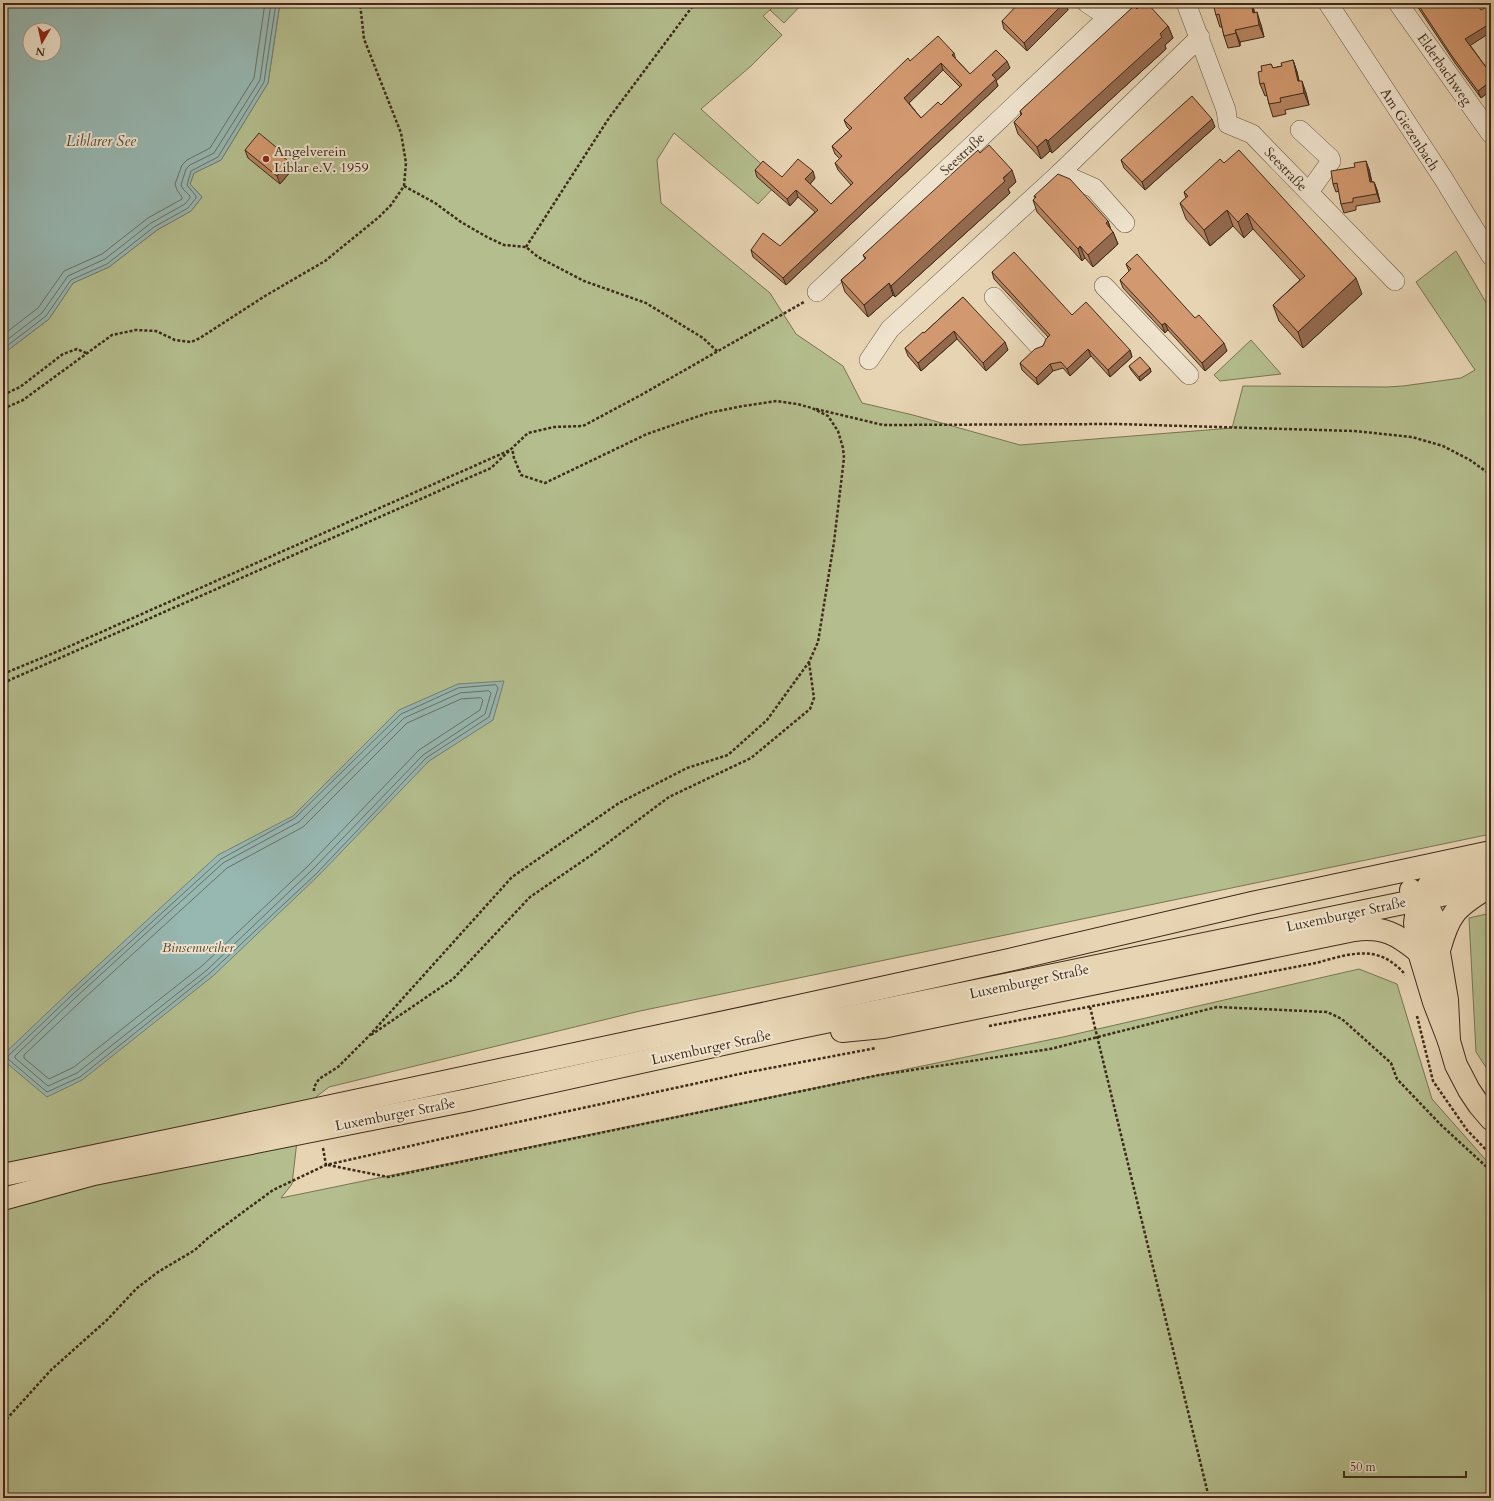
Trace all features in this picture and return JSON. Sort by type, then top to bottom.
[{"type":"main road","points":[[1252,902],[1491,852]]},
{"type":"main road","points":[[1421,898],[1426,888],[1435,881],[1491,868]]},
{"type":"main road","points":[[1429,951],[1457,909],[1466,901],[1491,885]]},
{"type":"main road","name":"Luxemburger Straße","points":[[3,1199],[94,1174],[468,1100],[791,1029],[1421,898],[1491,885]]},
{"type":"main road","points":[[1252,902],[1304,902],[1390,886],[1398,886],[1413,891],[1421,898],[1428,905],[1433,917],[1429,951],[1449,1013],[1449,1041],[1461,1076],[1479,1105],[1491,1119]]},
{"type":"main road","name":"Luxemburger Straße","points":[[3,1175],[1009,960],[1252,902]]},
{"type":"main road","points":[[791,1029],[832,1031],[866,1030],[1366,928],[1377,929],[1395,935],[1429,951]]},
{"type":"street","points":[[1088,3],[1108,17]]},
{"type":"street","name":"Seestraße","points":[[817,292],[1122,3]]},
{"type":"street","name":"Seestraße","points":[[1186,3],[1200,37],[1226,110],[1228,124],[1252,134],[1395,281]]},
{"type":"street","name":"Am Giezenbach","points":[[1328,3],[1443,178],[1491,256]]},
{"type":"street","name":"Elderbachweg","points":[[1398,3],[1491,134]]},
{"type":"street","points":[[869,360],[890,329],[1060,173],[1200,37]]},
{"type":"street","points":[[1300,130],[1330,158],[1331,161],[1309,192]]},
{"type":"street","points":[[1060,173],[1094,188],[1125,223]]},
{"type":"street","points":[[1104,286],[1189,375]]},
{"type":"street","points":[[994,297],[1038,345]]},
{"type":"path","points":[[3,410],[23,400],[112,335],[136,330],[156,331],[175,340],[190,342],[200,338],[271,292],[325,261],[379,217],[391,205],[404,186],[406,163],[401,133],[364,39],[360,3]]},
{"type":"path","points":[[526,247],[609,118],[695,3]]},
{"type":"path","points":[[404,186],[435,203],[461,222],[487,237],[504,245],[526,247],[538,257],[584,281],[646,303],[703,338],[718,352]]},
{"type":"path","points":[[3,683],[491,468],[528,433],[554,427],[583,426],[718,352],[800,305],[817,292]]},
{"type":"path","points":[[3,395],[20,386],[63,354],[77,349],[87,354]]},
{"type":"path","points":[[512,448],[514,458],[521,475],[545,483],[647,434],[708,413],[778,401],[797,404],[883,425],[1117,424],[1354,431],[1412,437],[1443,446],[1470,460],[1491,475]]},
{"type":"path","points":[[314,1093],[314,1087],[318,1079],[338,1067],[368,1037],[512,877],[619,803],[687,768],[728,755],[767,720],[787,694],[809,662],[818,642],[834,542],[844,458],[838,431],[828,416],[812,408]]},
{"type":"path","points":[[3,674],[61,650],[512,448]]},
{"type":"path","points":[[368,1037],[453,979],[530,897],[590,856],[669,797],[751,758],[810,709],[814,698],[809,662]]},
{"type":"path","points":[[988,1026],[1316,963],[1360,952],[1378,954],[1390,960],[1402,971],[1408,981]]},
{"type":"path","points":[[1090,1007],[1096,1038],[1209,1498]]},
{"type":"path","points":[[326,1165],[388,1177],[871,1077],[1050,1049],[1217,1007],[1327,1012],[1342,1019],[1391,1063],[1397,1079],[1442,1125],[1491,1170]]},
{"type":"path","points":[[1417,1016],[1433,1081],[1467,1130],[1491,1155]]},
{"type":"path","points":[[3,1423],[51,1370],[107,1320],[137,1288],[158,1272],[195,1250],[208,1238],[273,1190],[326,1165],[736,1075],[879,1048]]},
{"type":"path","points":[[322,1145],[326,1165]]},
{"type":"green space","points":[[280,3],[766,3],[772,8],[763,16],[782,35],[751,66],[701,109],[780,181],[758,204],[674,133],[657,160],[661,203],[770,293],[796,334],[843,366],[862,403],[913,415],[1020,445],[1232,428],[1243,386],[1387,387],[1461,378],[1475,370],[1416,282],[1456,251],[1491,311],[1491,834],[640,1011],[329,1087],[316,1097],[297,1141],[292,1184],[281,1198],[1063,1037],[1359,969],[1397,984],[1432,1099],[1485,1159],[1491,1162],[1491,1498],[3,1498],[3,354],[49,319],[73,283],[109,267],[157,230],[191,211],[202,197],[190,184],[194,173],[221,160],[268,83]]},
{"type":"green space","points":[[777,3],[803,3],[784,23],[770,10]]},
{"type":"green space","points":[[1251,340],[1281,374],[1220,381],[1214,375]]},
{"type":"green space","points":[[1491,913],[1491,1075],[1476,1052],[1469,918]]},
{"type":"water","name":"Liblarer See","points":[[3,3],[280,3],[268,83],[221,160],[194,173],[190,184],[202,197],[191,211],[157,230],[109,267],[73,283],[49,319],[3,354]]},
{"type":"water","name":"Binsenweiher","points":[[504,681],[493,720],[429,761],[318,876],[213,976],[82,1080],[47,1097],[3,1060],[3,1055],[69,992],[218,855],[293,816],[399,710],[458,684]]},
{"type":"building","points":[[1019,3],[1064,3],[1024,43],[1002,21]]},
{"type":"building","points":[[1143,3],[1147,3],[1168,26],[1160,34],[1162,37],[1048,141],[1046,139],[1037,147],[1014,122],[1022,114],[1020,111],[1134,6],[1137,9]]},
{"type":"building","points":[[1213,3],[1251,3],[1253,13],[1257,12],[1259,25],[1235,30],[1236,33],[1224,36],[1219,14],[1216,15]]},
{"type":"building","points":[[1417,3],[1476,3],[1481,10],[1491,4],[1491,23],[1465,39],[1491,74],[1491,81],[1478,91],[1452,56]]},
{"type":"building","points":[[938,36],[954,53],[952,55],[970,74],[996,50],[1007,61],[992,75],[996,79],[783,278],[751,250],[763,233],[780,246],[818,210],[796,190],[787,199],[755,170],[763,161],[782,177],[798,159],[813,171],[805,179],[831,204],[853,183],[835,163],[842,156],[832,146],[852,128],[844,120],[908,58],[910,61]],"holes":[[[941,63],[962,85],[941,105],[938,102],[921,118],[904,98]]]},
{"type":"building","points":[[1293,60],[1298,81],[1302,81],[1304,93],[1280,98],[1281,102],[1269,104],[1264,83],[1260,84],[1258,72],[1262,71],[1261,66],[1271,64],[1273,68],[1282,66],[1281,63]]},
{"type":"building","points":[[1192,96],[1212,119],[1142,182],[1121,160]]},
{"type":"building","name":"Angelverein Liblar e.V. 1959","points":[[259,133],[282,152],[280,154],[289,162],[277,176],[245,150]]},
{"type":"building","points":[[989,145],[1012,170],[1003,178],[1005,181],[891,286],[889,283],[864,305],[841,280],[866,258],[863,255],[978,150],[980,153]]},
{"type":"building","points":[[1239,150],[1356,278],[1298,332],[1273,305],[1305,276],[1247,213],[1238,222],[1227,210],[1204,230],[1180,203],[1188,196],[1184,192],[1220,159],[1224,163]]},
{"type":"building","points":[[1366,161],[1370,182],[1374,182],[1377,194],[1353,198],[1353,202],[1341,204],[1337,183],[1333,184],[1331,171],[1355,167],[1354,163]]},
{"type":"building","points":[[1058,174],[1070,179],[1108,221],[1106,223],[1113,232],[1088,255],[1080,246],[1078,249],[1033,200],[1036,197],[1034,196]]},
{"type":"building","points":[[1014,252],[1072,315],[1086,302],[1130,350],[1108,370],[1088,349],[1067,369],[1061,362],[1050,364],[1036,378],[1020,363],[1035,349],[1043,346],[1046,339],[1050,335],[992,272]]},
{"type":"building","points":[[1137,254],[1195,318],[1199,315],[1224,343],[1202,363],[1165,323],[1162,325],[1120,280],[1131,269],[1126,264]]},
{"type":"building","points":[[963,297],[1005,342],[983,363],[954,331],[918,363],[905,348],[923,332],[924,333]]},
{"type":"building","points":[[1140,357],[1150,368],[1139,377],[1129,366]]},
{"type":"place","name":"Angelverein Liblar e.V. 1959","points":[[266,159]]}]
